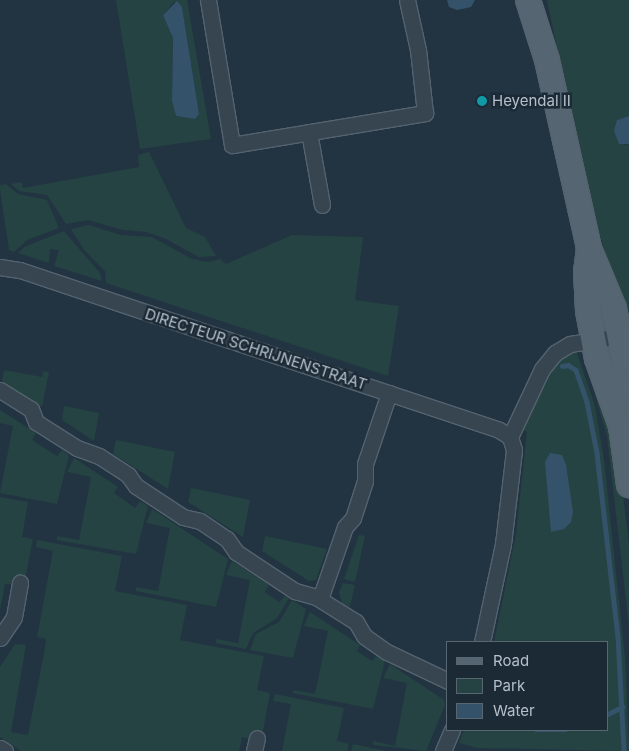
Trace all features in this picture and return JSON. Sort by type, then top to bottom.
[{"type":"main road","points":[[528,0],[547,60],[590,248],[610,294],[625,336],[629,387],[621,426]]},
{"type":"main road","points":[[590,248],[586,289],[593,339],[621,426],[629,485]]},
{"type":"street","points":[[208,0],[232,145],[425,113],[418,50],[407,0]]},
{"type":"street","points":[[309,132],[322,205]]},
{"type":"street","name":"DIRECTEUR SCHRIJNENSTRAAT","points":[[0,267],[20,270],[498,430],[510,437]]},
{"type":"street","points":[[482,641],[503,544],[514,450],[510,437],[549,359],[570,344],[593,339],[625,336]]},
{"type":"street","points":[[0,390],[31,409],[36,422],[76,448],[106,460],[128,475],[136,486],[183,517],[200,521],[227,539],[236,552],[295,591],[320,599],[356,622],[364,636],[388,652],[446,680]]},
{"type":"street","points":[[320,599],[345,527],[353,518],[365,481],[365,464],[389,393]]},
{"type":"street","points":[[0,638],[14,617],[20,583]]},
{"type":"street","points":[[443,751],[452,731]]},
{"type":"street","points":[[0,748],[5,751]]},
{"type":"green space","points":[[116,0],[187,0],[211,139],[140,149]],"holes":[[[174,2],[182,7],[199,114],[195,119],[176,116],[172,101],[173,38],[163,15]]]},
{"type":"green space","points":[[547,0],[629,0],[629,116],[617,120],[625,145],[629,144],[629,331],[587,193]]},
{"type":"green space","points":[[149,152],[186,228],[205,237],[216,256],[199,257],[164,238],[146,232],[123,230],[88,220],[66,224],[47,195],[19,191],[11,184],[22,182],[23,188],[139,167],[138,155]]},
{"type":"green space","points":[[6,184],[18,194],[47,200],[59,228],[27,240],[14,252],[9,250],[0,189],[0,185]]},
{"type":"green space","points":[[89,225],[121,235],[152,237],[192,259],[208,262],[220,259],[226,264],[292,235],[363,237],[355,300],[399,306],[388,376],[106,283],[105,271],[84,250],[71,229]]},
{"type":"green space","points":[[64,231],[100,273],[102,281],[54,266],[59,250],[50,249],[49,263],[18,253],[24,247]]},
{"type":"green space","points":[[591,346],[619,463],[629,544],[629,627],[607,436],[581,347]]},
{"type":"green space","points":[[573,350],[577,353],[595,406],[604,460],[625,658],[629,751],[477,748],[459,743],[464,731],[609,731],[609,641],[494,641],[516,534],[527,432],[523,430],[552,363]]},
{"type":"green space","points":[[4,370],[42,377],[43,371],[49,372],[42,407],[2,381]]},
{"type":"green space","points":[[64,406],[99,413],[94,441],[62,420]]},
{"type":"green space","points":[[0,410],[36,433],[32,440],[57,456],[62,450],[69,455],[57,504],[0,493],[13,426],[0,423]]},
{"type":"green space","points":[[116,440],[175,452],[168,489],[113,454]]},
{"type":"green space","points":[[74,458],[118,487],[114,493],[135,508],[140,501],[148,506],[136,554],[57,540],[57,536],[79,540],[91,477],[67,472]]},
{"type":"green space","points":[[191,488],[250,500],[243,537],[188,502]]},
{"type":"green space","points":[[0,497],[28,502],[22,537],[33,539],[24,584],[5,584],[0,610]]},
{"type":"green space","points":[[152,509],[228,559],[216,607],[136,591],[136,587],[158,591],[170,528],[146,523]]},
{"type":"green space","points":[[359,535],[365,536],[355,582],[344,579]]},
{"type":"green space","points":[[265,536],[327,549],[316,580],[309,581],[262,551]]},
{"type":"green space","points":[[37,540],[122,556],[115,591],[187,605],[180,640],[264,656],[257,690],[270,693],[262,736],[251,739],[242,737],[239,751],[21,751],[0,737],[0,667],[15,644],[26,645],[11,732],[28,735],[45,648],[46,639],[37,637],[53,551],[36,547]]},
{"type":"green space","points":[[232,561],[269,585],[265,592],[279,602],[285,596],[289,598],[277,618],[253,633],[246,649],[216,643],[216,639],[238,643],[250,580],[226,575]]},
{"type":"green space","points":[[343,583],[355,585],[350,607],[342,603],[339,592]]},
{"type":"green space","points":[[292,600],[306,609],[293,658],[250,650],[256,634],[279,622]]},
{"type":"green space","points":[[310,612],[360,645],[357,651],[372,661],[377,655],[385,661],[373,709],[293,693],[293,690],[315,694],[328,631],[304,626]]},
{"type":"green space","points":[[390,664],[444,700],[445,705],[426,751],[373,745],[373,741],[395,746],[407,683],[383,678]]},
{"type":"green space","points":[[275,694],[344,708],[337,741],[349,744],[347,751],[282,751],[291,704],[273,701]]},
{"type":"green space","points":[[353,744],[386,751],[351,751]]},
{"type":"water","points":[[447,0],[475,0],[471,7],[457,10],[449,7]]},
{"type":"water","points":[[177,1],[182,7],[199,114],[195,119],[176,116],[172,101],[173,38],[163,15]]},
{"type":"water","points":[[629,116],[629,144],[619,144],[614,131],[617,120]]},
{"type":"water","points":[[550,453],[562,455],[566,465],[573,512],[571,522],[564,529],[551,532],[545,462]]},
{"type":"waterway","points":[[562,366],[568,365],[576,370],[587,402],[597,453],[618,636],[624,751]]},
{"type":"waterway","points":[[609,714],[622,707]]},
{"type":"place","name":"Heyendal II","points":[[482,101]]}]
